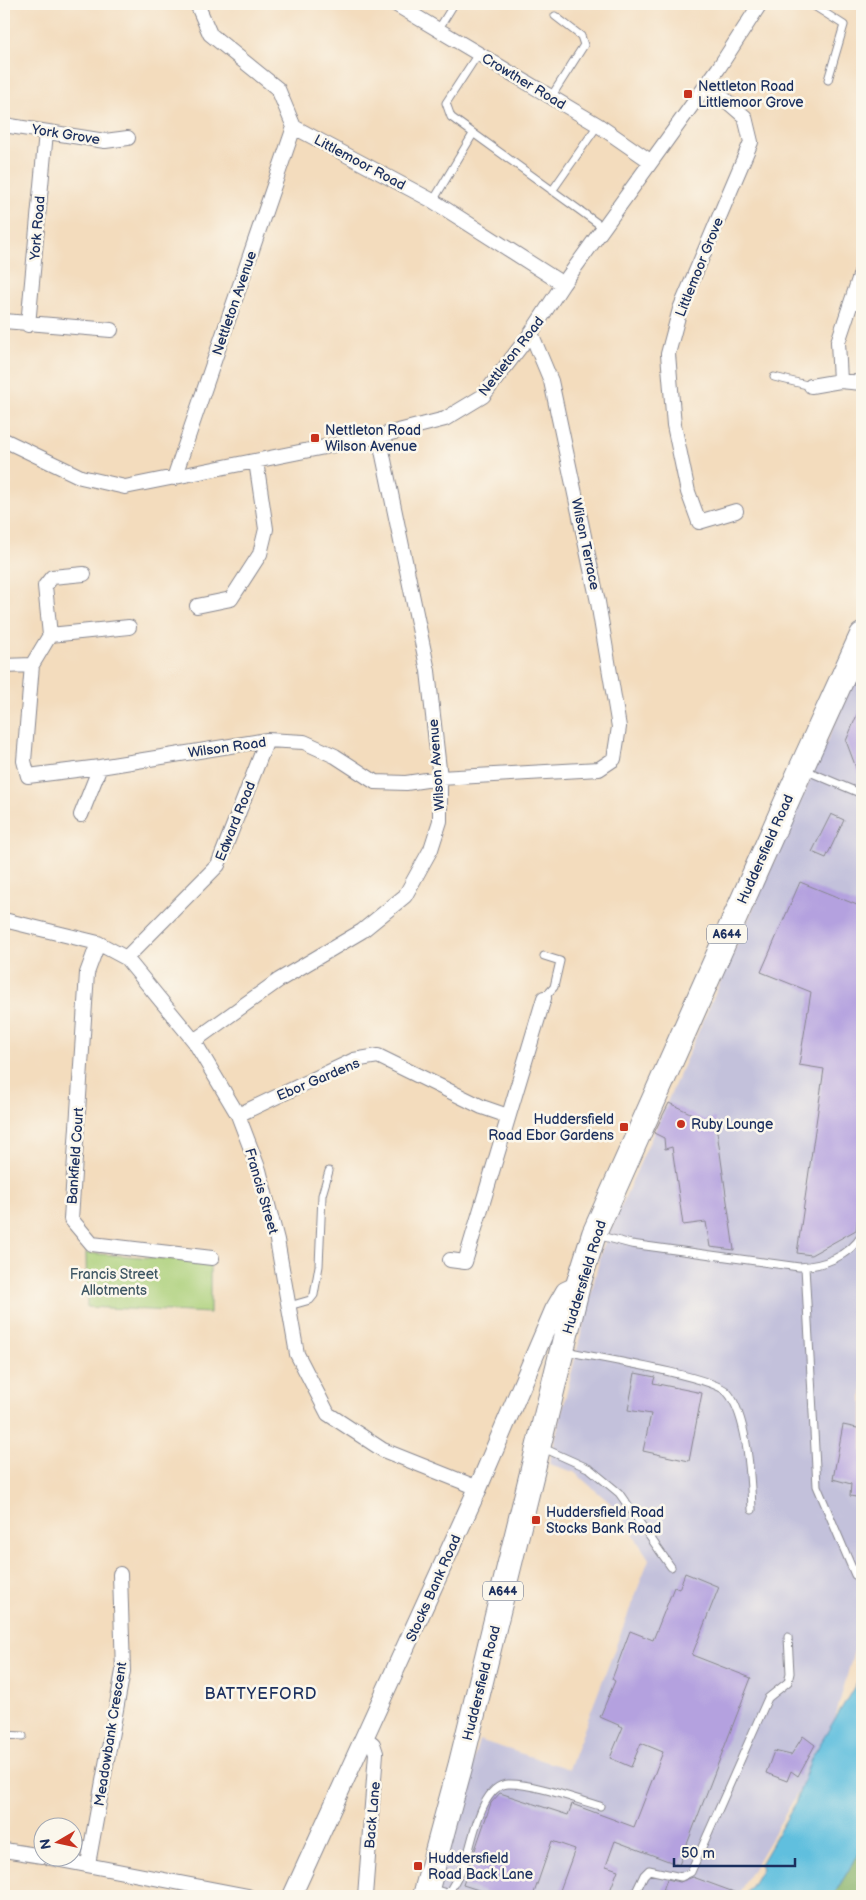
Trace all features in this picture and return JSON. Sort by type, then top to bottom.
[{"type":"highway","name":"Huddersfield Road","points":[[433,1892],[460,1768],[578,1285],[594,1234],[800,768],[862,635]]},
{"type":"street","points":[[197,4],[210,34],[278,89],[294,127]]},
{"type":"street","name":"Crowther Road","points":[[395,4],[598,125],[650,161]]},
{"type":"street","name":"Nettleton Road","points":[[4,440],[81,476],[125,488],[379,436],[445,418],[483,396],[531,334],[563,284],[707,84],[760,4]]},
{"type":"street","name":"Littlemoor Grove","points":[[707,84],[745,117],[751,142],[680,309],[668,354],[674,425],[688,492],[699,522],[736,511]]},
{"type":"street","name":"York Grove","points":[[4,124],[104,141],[128,138]]},
{"type":"street","name":"Littlemoor Road","points":[[294,127],[433,201],[563,284]]},
{"type":"street","name":"Nettleton Avenue","points":[[174,478],[294,127]]},
{"type":"street","name":"York Road","points":[[28,324],[46,132]]},
{"type":"street","points":[[840,380],[838,342],[857,301],[862,270]]},
{"type":"street","points":[[4,321],[111,330]]},
{"type":"street","name":"Wilson Terrace","points":[[531,334],[551,381],[598,602],[619,727],[614,759]]},
{"type":"street","points":[[811,386],[840,380],[862,383]]},
{"type":"street","name":"Wilson Avenue","points":[[194,1041],[278,980],[362,931],[405,896],[431,849],[440,821],[440,778],[428,671],[379,436]]},
{"type":"street","points":[[197,606],[231,599],[260,554],[266,529],[256,461]]},
{"type":"street","points":[[4,666],[32,665],[50,635],[45,586],[52,577],[84,574]]},
{"type":"street","points":[[50,635],[129,627]]},
{"type":"street","name":"Wilson Road","points":[[32,665],[24,761],[28,776],[100,767],[267,740],[304,742],[335,756],[375,782],[406,783],[440,778],[599,769],[614,759]]},
{"type":"street","name":"Edward Road","points":[[126,958],[218,865],[267,740]]},
{"type":"street","points":[[81,815],[100,767]]},
{"type":"street","name":"Francis Street","points":[[4,920],[98,943],[126,958],[194,1041],[238,1115],[259,1170],[277,1240],[297,1354],[328,1414],[383,1450],[478,1488]]},
{"type":"street","name":"Bankfield Court","points":[[98,943],[87,973],[71,1220],[92,1244],[212,1258]]},
{"type":"street","points":[[450,1260],[466,1262],[544,998]]},
{"type":"street","name":"Ebor Gardens","points":[[238,1115],[354,1060],[378,1056],[482,1107],[508,1116]]},
{"type":"street","name":"Stocks Bank Road","points":[[292,1896],[478,1488],[554,1310],[565,1291],[578,1285]]},
{"type":"street","name":"Meadowbank Crescent","points":[[88,1864],[124,1671],[120,1574]]},
{"type":"street","name":"Back Lane","points":[[365,1738],[374,1744],[376,1753],[365,1896]]},
{"type":"street","points":[[4,1850],[32,1854]]},
{"type":"street","points":[[82,1863],[248,1896]]},
{"type":"lane","points":[[438,30],[454,4]]},
{"type":"lane","points":[[811,4],[844,25],[828,80]]},
{"type":"lane","points":[[550,96],[584,45],[581,36],[555,16]]},
{"type":"lane","points":[[478,54],[446,103],[451,118],[604,228]]},
{"type":"lane","points":[[552,192],[598,125]]},
{"type":"lane","points":[[433,201],[473,134]]},
{"type":"lane","points":[[774,377],[811,386]]},
{"type":"lane","points":[[800,768],[862,794]]},
{"type":"lane","points":[[544,956],[560,961],[554,987],[544,998]]},
{"type":"lane","points":[[288,1306],[310,1300],[314,1295],[319,1266],[322,1195],[329,1171]]},
{"type":"lane","points":[[594,1234],[631,1244],[805,1267],[814,1266],[844,1254],[856,1245],[862,1235]]},
{"type":"lane","points":[[805,1267],[817,1486],[855,1575]]},
{"type":"lane","points":[[562,1351],[682,1376],[717,1385],[727,1392],[742,1427],[751,1476],[752,1510]]},
{"type":"lane","points":[[539,1446],[590,1469],[619,1493],[671,1567]]},
{"type":"lane","points":[[634,1896],[644,1875],[649,1870],[681,1878],[691,1872],[768,1698],[788,1682],[790,1673],[788,1637]]},
{"type":"lane","points":[[4,1735],[23,1736]]},
{"type":"lane","points":[[433,1892],[465,1861],[484,1803],[494,1788],[506,1784],[522,1785],[600,1806]]},
{"type":"lane","points":[[433,1892],[456,1896]]},
{"type":"shaded area","points":[[862,662],[862,1622],[829,1740],[737,1896],[436,1896],[479,1740],[569,1769],[649,1559],[616,1508],[574,1472],[549,1464],[602,1249]]},
{"type":"green space","name":"Francis Street Allotments","points":[[86,1253],[210,1262],[210,1313],[87,1307]]},
{"type":"green space","points":[[862,1848],[862,1896],[833,1896]]},
{"type":"water","points":[[862,1674],[862,1848],[833,1896],[745,1896],[762,1868],[760,1864],[795,1804],[811,1759]]},
{"type":"building","points":[[862,703],[862,781],[861,781],[846,741]]},
{"type":"building","points":[[831,814],[844,820],[826,858],[812,852]]},
{"type":"building","points":[[800,882],[862,907],[862,1185],[856,1230],[811,1255],[797,1253],[824,1069],[799,1065],[811,992],[761,972]]},
{"type":"building","points":[[669,1103],[705,1120],[715,1118],[734,1250],[710,1247],[706,1222],[683,1225],[672,1147],[665,1149],[664,1138],[654,1133]]},
{"type":"building","points":[[635,1373],[655,1377],[653,1383],[702,1393],[689,1461],[643,1451],[651,1414],[628,1410]]},
{"type":"building","points":[[843,1425],[862,1429],[862,1498],[850,1496],[851,1484],[833,1479]]},
{"type":"building","points":[[685,1573],[719,1587],[692,1655],[751,1678],[679,1865],[615,1841],[606,1866],[618,1870],[608,1896],[558,1896],[575,1849],[552,1841],[533,1896],[497,1896],[463,1885],[491,1803],[500,1793],[568,1815],[572,1804],[634,1827],[663,1752],[641,1743],[631,1767],[610,1758],[623,1727],[600,1717],[615,1681],[612,1679],[630,1631],[653,1640],[674,1587],[679,1589]]},
{"type":"building","points":[[803,1736],[815,1745],[798,1776],[791,1771],[787,1781],[766,1773],[774,1751],[791,1755]]},
{"type":"building","points":[[693,1877],[742,1896],[661,1896],[667,1879],[680,1882]]},
{"type":"place","name":"Nettleton Road Littlemoor Grove","points":[[688,94]]},
{"type":"place","name":"Nettleton Road Wilson Avenue","points":[[315,438]]},
{"type":"place","name":"Ruby Lounge","points":[[681,1124]]},
{"type":"place","name":"Huddersfield Road Ebor Gardens","points":[[624,1127]]},
{"type":"place","name":"Huddersfield Road Stocks Bank Road","points":[[536,1520]]},
{"type":"place","name":"Huddersfield Road Back Lane","points":[[418,1866]]},
{"type":"district","name":"BATTYEFORD","points":[[261,1693]]}]
